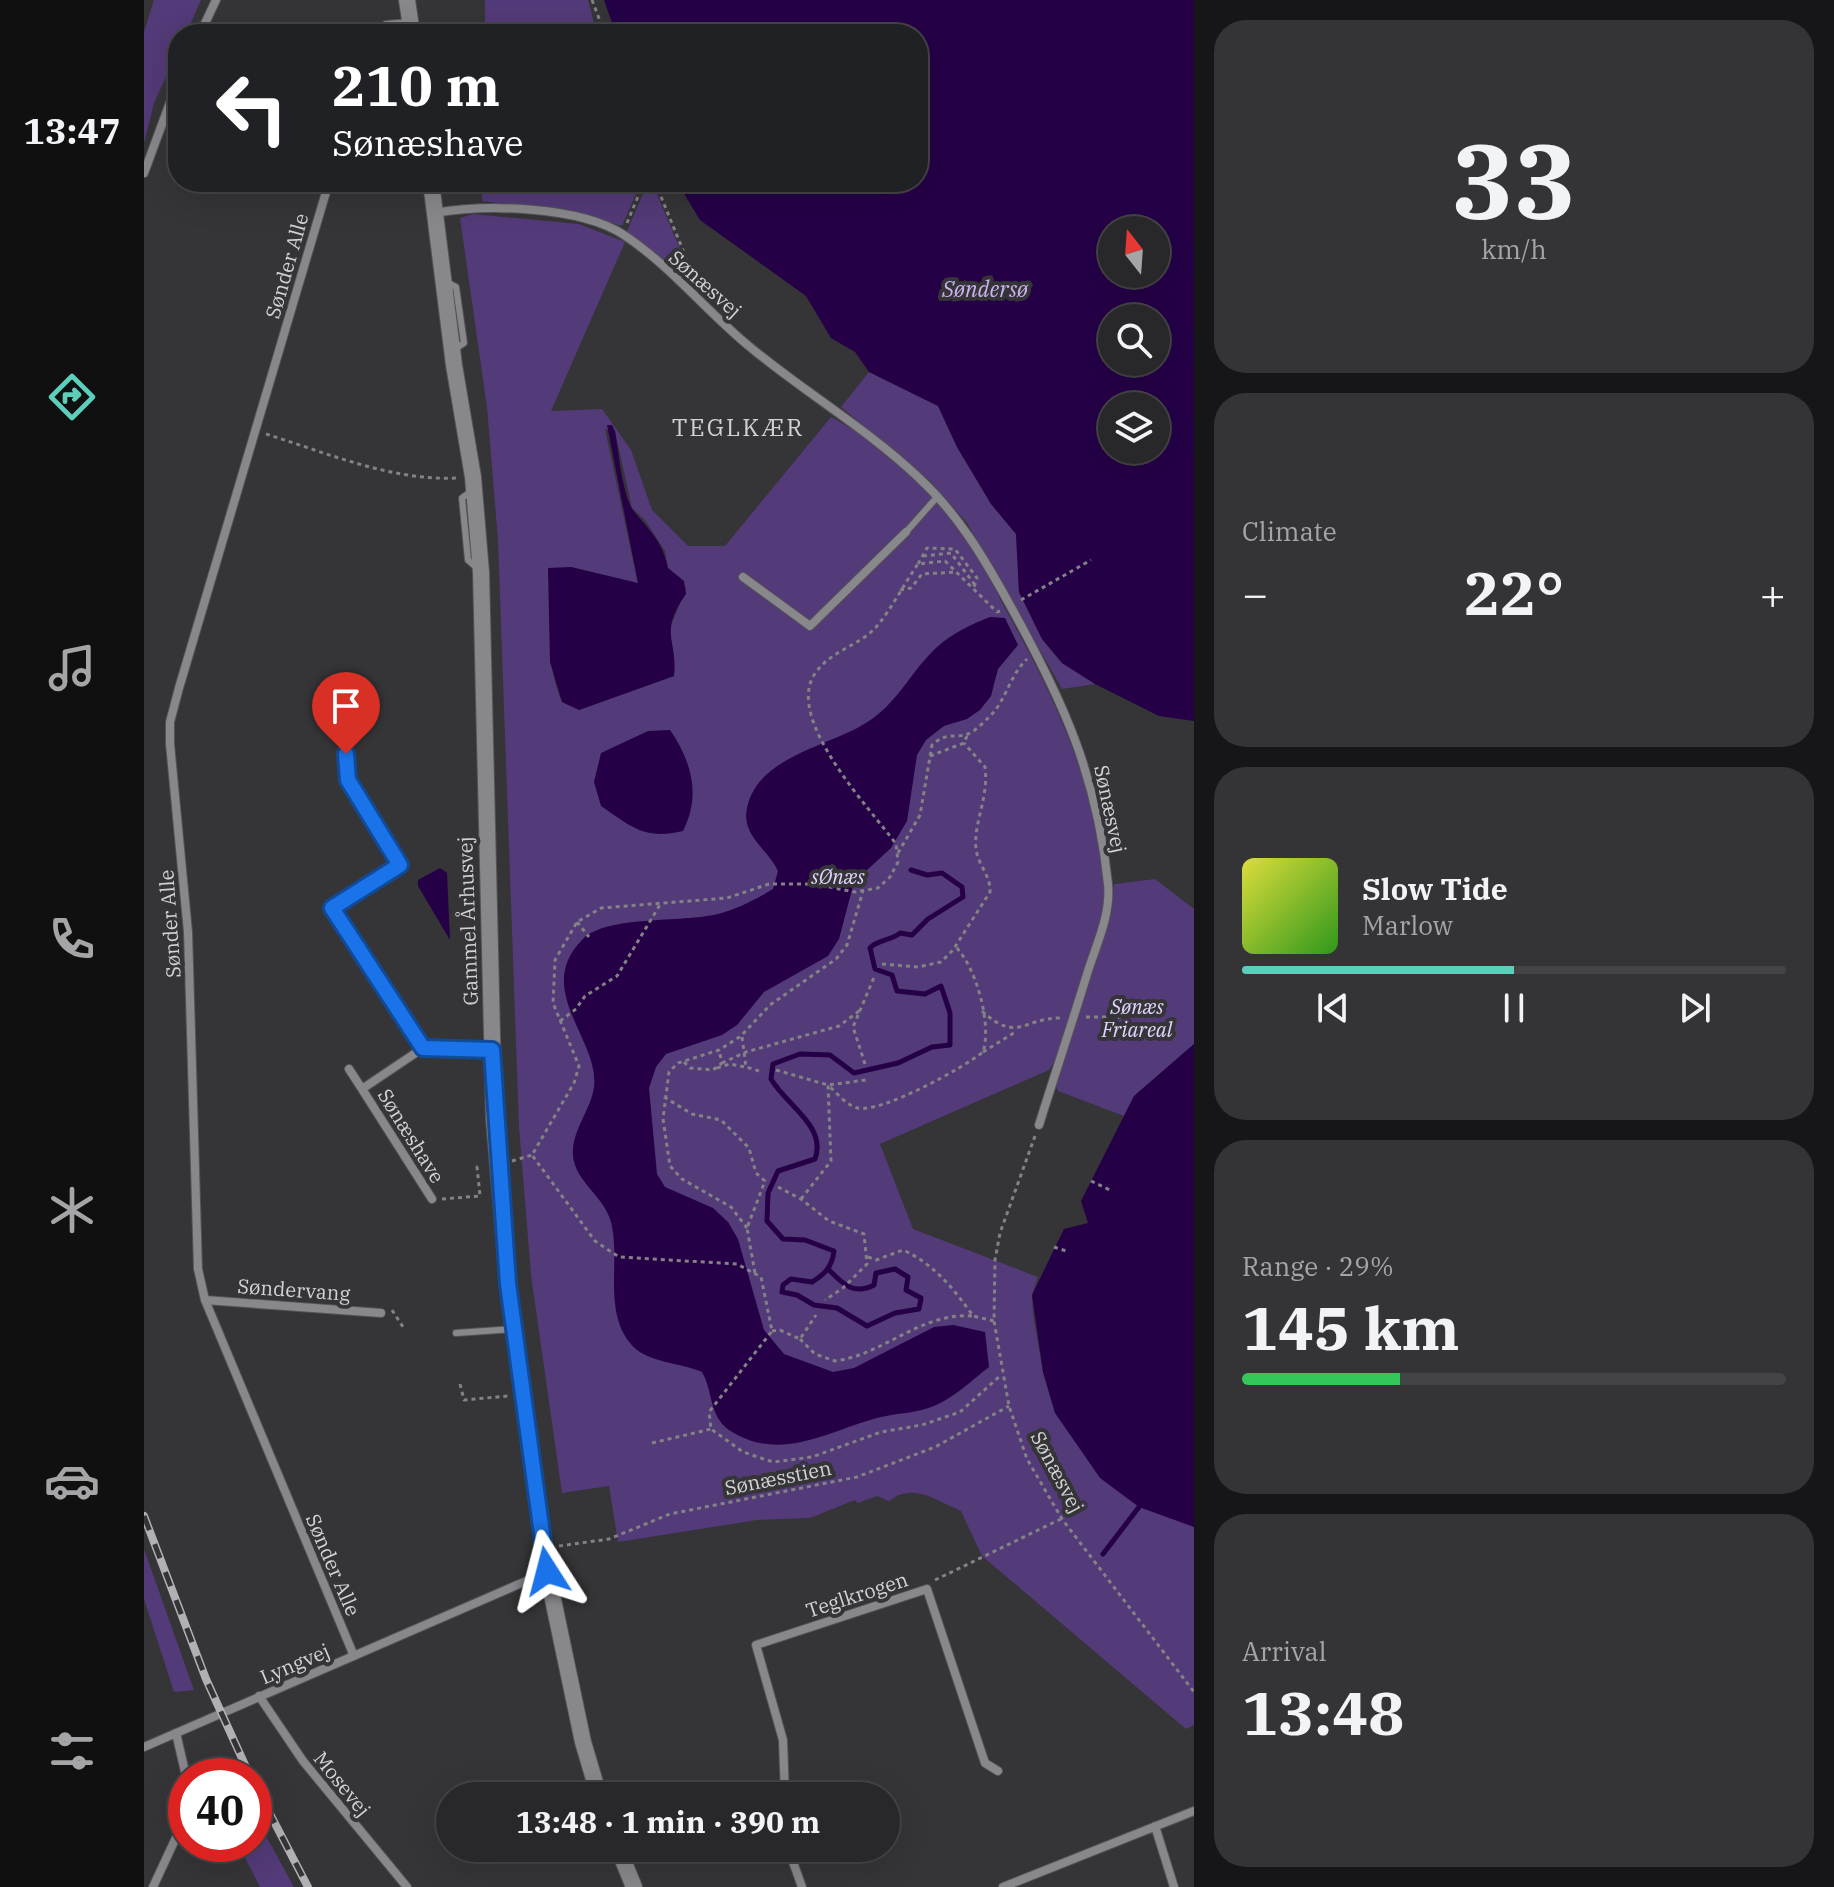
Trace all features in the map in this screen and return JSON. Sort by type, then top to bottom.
[{"type":"street","points":[[205,24],[216,0]]},
{"type":"street","points":[[407,0],[410,24]]},
{"type":"street","points":[[144,173],[168,108]]},
{"type":"street","name":"Sønder Alle","points":[[326,192],[170,722],[188,932],[198,1269],[205,1300],[354,1656]]},
{"type":"street","name":"Gammel Århusvej","points":[[432,192],[452,352],[474,483],[481,572],[492,1050],[498,1165],[514,1329],[547,1571],[583,1742],[595,1782]]},
{"type":"street","name":"Sønæsvej","points":[[435,213],[460,209],[516,210],[573,218],[622,234],[748,345],[844,416],[938,496],[975,542],[1055,686],[1082,756],[1099,817],[1108,885],[1107,910],[1039,1125]]},
{"type":"street","points":[[743,577],[810,626],[906,532]]},
{"type":"street","points":[[346,754],[348,780],[400,865],[332,908],[423,1048],[492,1050]]},
{"type":"street","name":"Sønæshave","points":[[362,1089],[423,1048]]},
{"type":"street","name":"Sønæshave","points":[[349,1069],[432,1199]]},
{"type":"street","name":"Søndervang","points":[[205,1300],[381,1313]]},
{"type":"street","name":"Lyngvej","points":[[144,1747],[547,1571]]},
{"type":"street","name":"Teglkrogen","points":[[784,1782],[783,1740],[756,1645],[927,1589],[985,1763],[998,1771]]},
{"type":"street","name":"Mosevej","points":[[259,1696],[303,1761],[407,1887]]},
{"type":"street","points":[[176,1733],[182,1758]]},
{"type":"street","points":[[1003,1887],[1194,1811]]},
{"type":"street","points":[[1155,1826],[1174,1887]]},
{"type":"street","points":[[153,1887],[168,1855]]},
{"type":"street","points":[[624,1862],[634,1887]]},
{"type":"street","points":[[793,1862],[802,1887]]},
{"type":"lane","points":[[906,532],[938,496]]},
{"type":"lane","points":[[456,1333],[514,1329]]},
{"type":"path","points":[[592,0],[601,24]]},
{"type":"path","points":[[622,234],[640,192]]},
{"type":"path","points":[[255,430],[400,474],[427,480],[474,483]]},
{"type":"path","points":[[897,854],[896,844],[817,736],[807,699],[813,676],[833,654],[875,628],[927,548],[955,549],[977,578],[974,587]]},
{"type":"path","points":[[918,564],[945,561],[997,612],[1091,560]]},
{"type":"path","points":[[900,590],[911,588],[922,574],[957,572]]},
{"type":"path","points":[[930,756],[964,743],[967,735],[994,713],[1009,680],[1035,651]]},
{"type":"path","points":[[772,1331],[761,1277],[737,1264],[619,1257],[608,1252],[595,1241],[532,1155],[574,1083],[579,1066],[553,1003],[555,960],[577,922],[601,908],[727,898],[769,884],[814,884],[855,892],[878,888],[890,877],[897,854],[920,815],[932,745],[947,735],[967,735]]},
{"type":"path","points":[[882,964],[890,962],[909,968],[930,965],[949,956],[987,899],[990,883],[976,850],[986,800],[985,767],[964,743]]},
{"type":"path","points":[[755,1273],[747,1228],[731,1207],[682,1179],[670,1166],[664,1097],[669,1072],[683,1061],[719,1050],[741,1036],[770,1005],[836,959],[847,945],[863,890]]},
{"type":"path","points":[[560,1021],[576,1009],[585,996],[617,976],[661,903]]},
{"type":"path","points":[[577,922],[589,937]]},
{"type":"path","points":[[955,946],[972,967],[986,1034],[983,1052]]},
{"type":"path","points":[[865,1064],[853,1027],[875,975]]},
{"type":"path","points":[[717,1068],[746,1052],[839,1026],[859,1011]]},
{"type":"path","points":[[982,1011],[997,1025],[1019,1030]]},
{"type":"path","points":[[828,1085],[852,1106],[866,1108],[913,1093],[1019,1030],[1055,1018],[1124,1017]]},
{"type":"path","points":[[741,1036],[746,1067]]},
{"type":"path","points":[[719,1050],[722,1063]]},
{"type":"path","points":[[683,1061],[703,1071],[730,1064],[759,1071]]},
{"type":"path","points":[[776,1070],[828,1085],[866,1080]]},
{"type":"path","points":[[801,1199],[831,1161],[828,1085]]},
{"type":"path","points":[[664,1097],[692,1114],[721,1120],[749,1148],[756,1173],[765,1181],[747,1228]]},
{"type":"path","name":"Sønæsvej","points":[[1039,1125],[1000,1233],[994,1321],[1001,1375],[1009,1406],[1027,1459],[1062,1519],[1194,1692]]},
{"type":"path","points":[[1091,1181],[1110,1190]]},
{"type":"path","points":[[778,1187],[801,1199],[829,1221],[864,1234],[867,1264],[825,1300]]},
{"type":"path","points":[[432,1199],[480,1196]]},
{"type":"path","points":[[1054,1247],[1069,1252]]},
{"type":"path","points":[[868,1257],[876,1260],[903,1250],[916,1256],[956,1292],[973,1316]]},
{"type":"path","points":[[381,1313],[392,1310],[405,1330]]},
{"type":"path","points":[[994,1321],[954,1314],[929,1320],[847,1360],[825,1359],[800,1339],[780,1330],[772,1331],[709,1412],[711,1429],[743,1452],[773,1462],[812,1457],[881,1432],[922,1425],[960,1412],[1001,1375]]},
{"type":"path","points":[[800,1339],[816,1315]]},
{"type":"path","points":[[460,1384],[464,1400],[522,1395]]},
{"type":"path","name":"Sønæsstien","points":[[544,1550],[609,1539],[670,1514],[857,1477],[935,1447],[1009,1406]]},
{"type":"path","points":[[652,1443],[711,1429]]},
{"type":"path","points":[[927,1589],[936,1579],[1062,1519]]},
{"type":"green space","points":[[154,0],[201,0],[190,24],[168,24],[168,73],[154,103],[144,143],[144,32]]},
{"type":"green space","points":[[485,0],[588,0],[594,24],[485,24]]},
{"type":"green space","points":[[482,192],[637,192],[622,226],[573,212],[482,201]]},
{"type":"green space","points":[[644,192],[656,192],[698,292],[627,231]]},
{"type":"green space","name":"sØnæs","points":[[473,214],[579,224],[625,242],[551,411],[602,409],[631,450],[652,510],[688,546],[725,546],[831,417],[901,466],[959,527],[979,558],[1042,678],[1084,781],[1100,853],[1104,891],[1098,930],[1062,1044],[1049,1070],[880,1144],[913,1229],[1038,1277],[1032,1295],[1033,1314],[1043,1372],[1055,1413],[1194,1524],[1194,1725],[1186,1729],[982,1556],[961,1511],[933,1498],[907,1493],[889,1501],[877,1496],[858,1503],[855,1500],[810,1518],[757,1520],[618,1542],[609,1486],[562,1493],[531,1275],[519,1127],[498,540],[487,407],[460,218]],"holes":[[[605,429],[615,431],[632,508],[645,520],[665,551],[668,568],[686,588],[670,628],[674,676],[579,710],[562,702],[556,686],[551,654],[548,574],[571,567],[638,584]]]},
{"type":"green space","points":[[869,372],[938,406],[957,447],[991,504],[1016,534],[1019,592],[1042,639],[1062,663],[1095,684],[1062,689],[967,523],[930,481],[841,407]]},
{"type":"green space","name":"Sønæs Friareal","points":[[1155,879],[1194,909],[1194,1044],[1134,1096],[1124,1116],[1058,1091],[1056,1086],[1112,911],[1114,884]]},
{"type":"green space","points":[[144,1549],[194,1690],[174,1692],[144,1599]]},
{"type":"green space","points":[[272,1847],[294,1887],[260,1887],[247,1862],[272,1862]]},
{"type":"water","name":"Søndersø","points":[[604,0],[1194,0],[1194,721],[1159,716],[1095,684],[1062,663],[1042,639],[1019,592],[1016,534],[991,504],[957,447],[938,406],[869,372],[855,352],[831,338],[806,296],[700,220],[683,192],[928,192],[928,24],[612,24]]},
{"type":"water","points":[[607,425],[612,425],[615,431],[629,504],[659,543],[668,568],[684,581],[686,594],[671,628],[674,676],[579,710],[562,702],[550,662],[548,568],[571,567],[638,583]]},
{"type":"water","points":[[990,617],[1005,618],[1018,645],[998,669],[991,696],[980,710],[967,719],[944,726],[926,740],[917,755],[907,821],[891,848],[854,882],[839,939],[828,956],[764,992],[737,1025],[722,1035],[666,1054],[656,1067],[649,1088],[657,1174],[665,1187],[713,1208],[728,1222],[738,1239],[764,1330],[784,1354],[833,1372],[854,1368],[934,1327],[953,1325],[985,1332],[989,1367],[941,1403],[915,1412],[881,1417],[805,1441],[767,1444],[748,1440],[729,1430],[718,1418],[702,1372],[644,1355],[630,1343],[622,1329],[615,1298],[610,1219],[579,1173],[573,1156],[575,1138],[594,1087],[588,1051],[566,995],[564,977],[569,958],[583,939],[594,931],[627,923],[718,914],[746,904],[773,889],[778,871],[752,834],[746,818],[754,790],[766,775],[782,763],[872,719],[890,703],[937,647],[962,630]]},
{"type":"water","points":[[670,730],[689,767],[692,805],[683,831],[648,833],[630,826],[601,806],[594,782],[601,753],[648,731]]},
{"type":"water","points":[[440,868],[447,873],[450,940],[418,886],[418,880]]},
{"type":"water","points":[[1194,1044],[1194,1527],[1139,1507],[1100,1478],[1055,1413],[1043,1372],[1032,1295],[1064,1229],[1088,1223],[1081,1201],[1134,1096]]},
{"type":"waterway","points":[[828,1269],[843,1283],[860,1289],[874,1285],[876,1273],[895,1269],[908,1277],[906,1290],[921,1298],[919,1309],[895,1313],[867,1326],[837,1308],[814,1305],[797,1295],[782,1292],[783,1285],[791,1279],[812,1282],[821,1276],[830,1266],[834,1251],[805,1240],[783,1239],[767,1221],[768,1193],[778,1171],[815,1159],[817,1147],[810,1126],[771,1079],[773,1064],[800,1054],[830,1055],[854,1073],[898,1063],[932,1047],[950,1045],[950,1013],[941,986],[925,994],[897,991],[892,975],[875,969],[870,948],[900,933],[912,935],[928,919],[963,897],[962,887],[942,873],[927,875],[911,870]]},
{"type":"waterway","points":[[1103,1554],[1139,1507]]},
{"type":"railway","points":[[144,1516],[206,1679],[242,1758]]},
{"type":"railway","points":[[272,1818],[308,1887]]},
{"type":"district","name":"TEGLKÆR","points":[[738,428]]},
{"type":"route","points":[[346,754],[348,780],[400,865],[332,908],[423,1048],[492,1050],[494,1118],[508,1284],[547,1571]]}]
